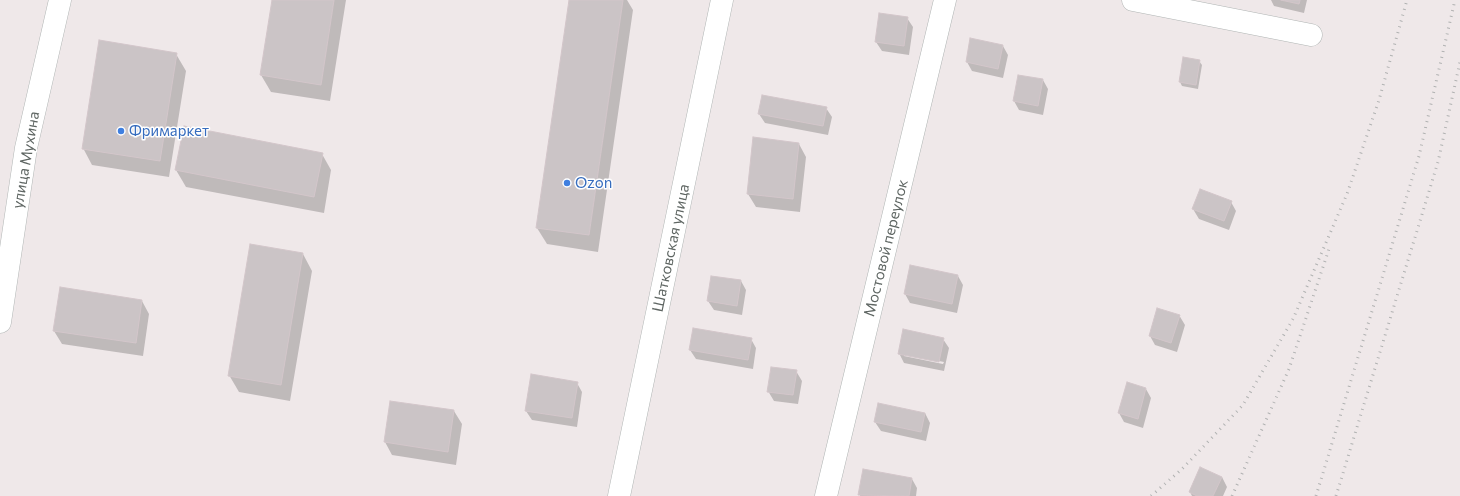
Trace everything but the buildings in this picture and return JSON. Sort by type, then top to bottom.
[{"type":"street","name":"улица Мухина","points":[[0,322],[26,148],[60,0]]},
{"type":"street","name":"Шатковская улица","points":[[620,496],[722,0]]},
{"type":"street","name":"Мостовой переулок","points":[[826,496],[945,0]]},
{"type":"street","points":[[1133,0],[1311,35]]},
{"type":"railway","points":[[1151,496],[1182,469],[1243,405],[1293,319],[1347,194],[1379,100],[1407,0]]},
{"type":"railway","points":[[1316,496],[1419,156],[1455,0]]},
{"type":"railway","points":[[1336,496],[1438,162],[1460,62]]},
{"type":"railway","points":[[1232,496],[1289,369],[1329,249]]},
{"type":"place","name":"Фримаркет","points":[[121,131]]},
{"type":"place","name":"Ozon","points":[[567,183]]}]
